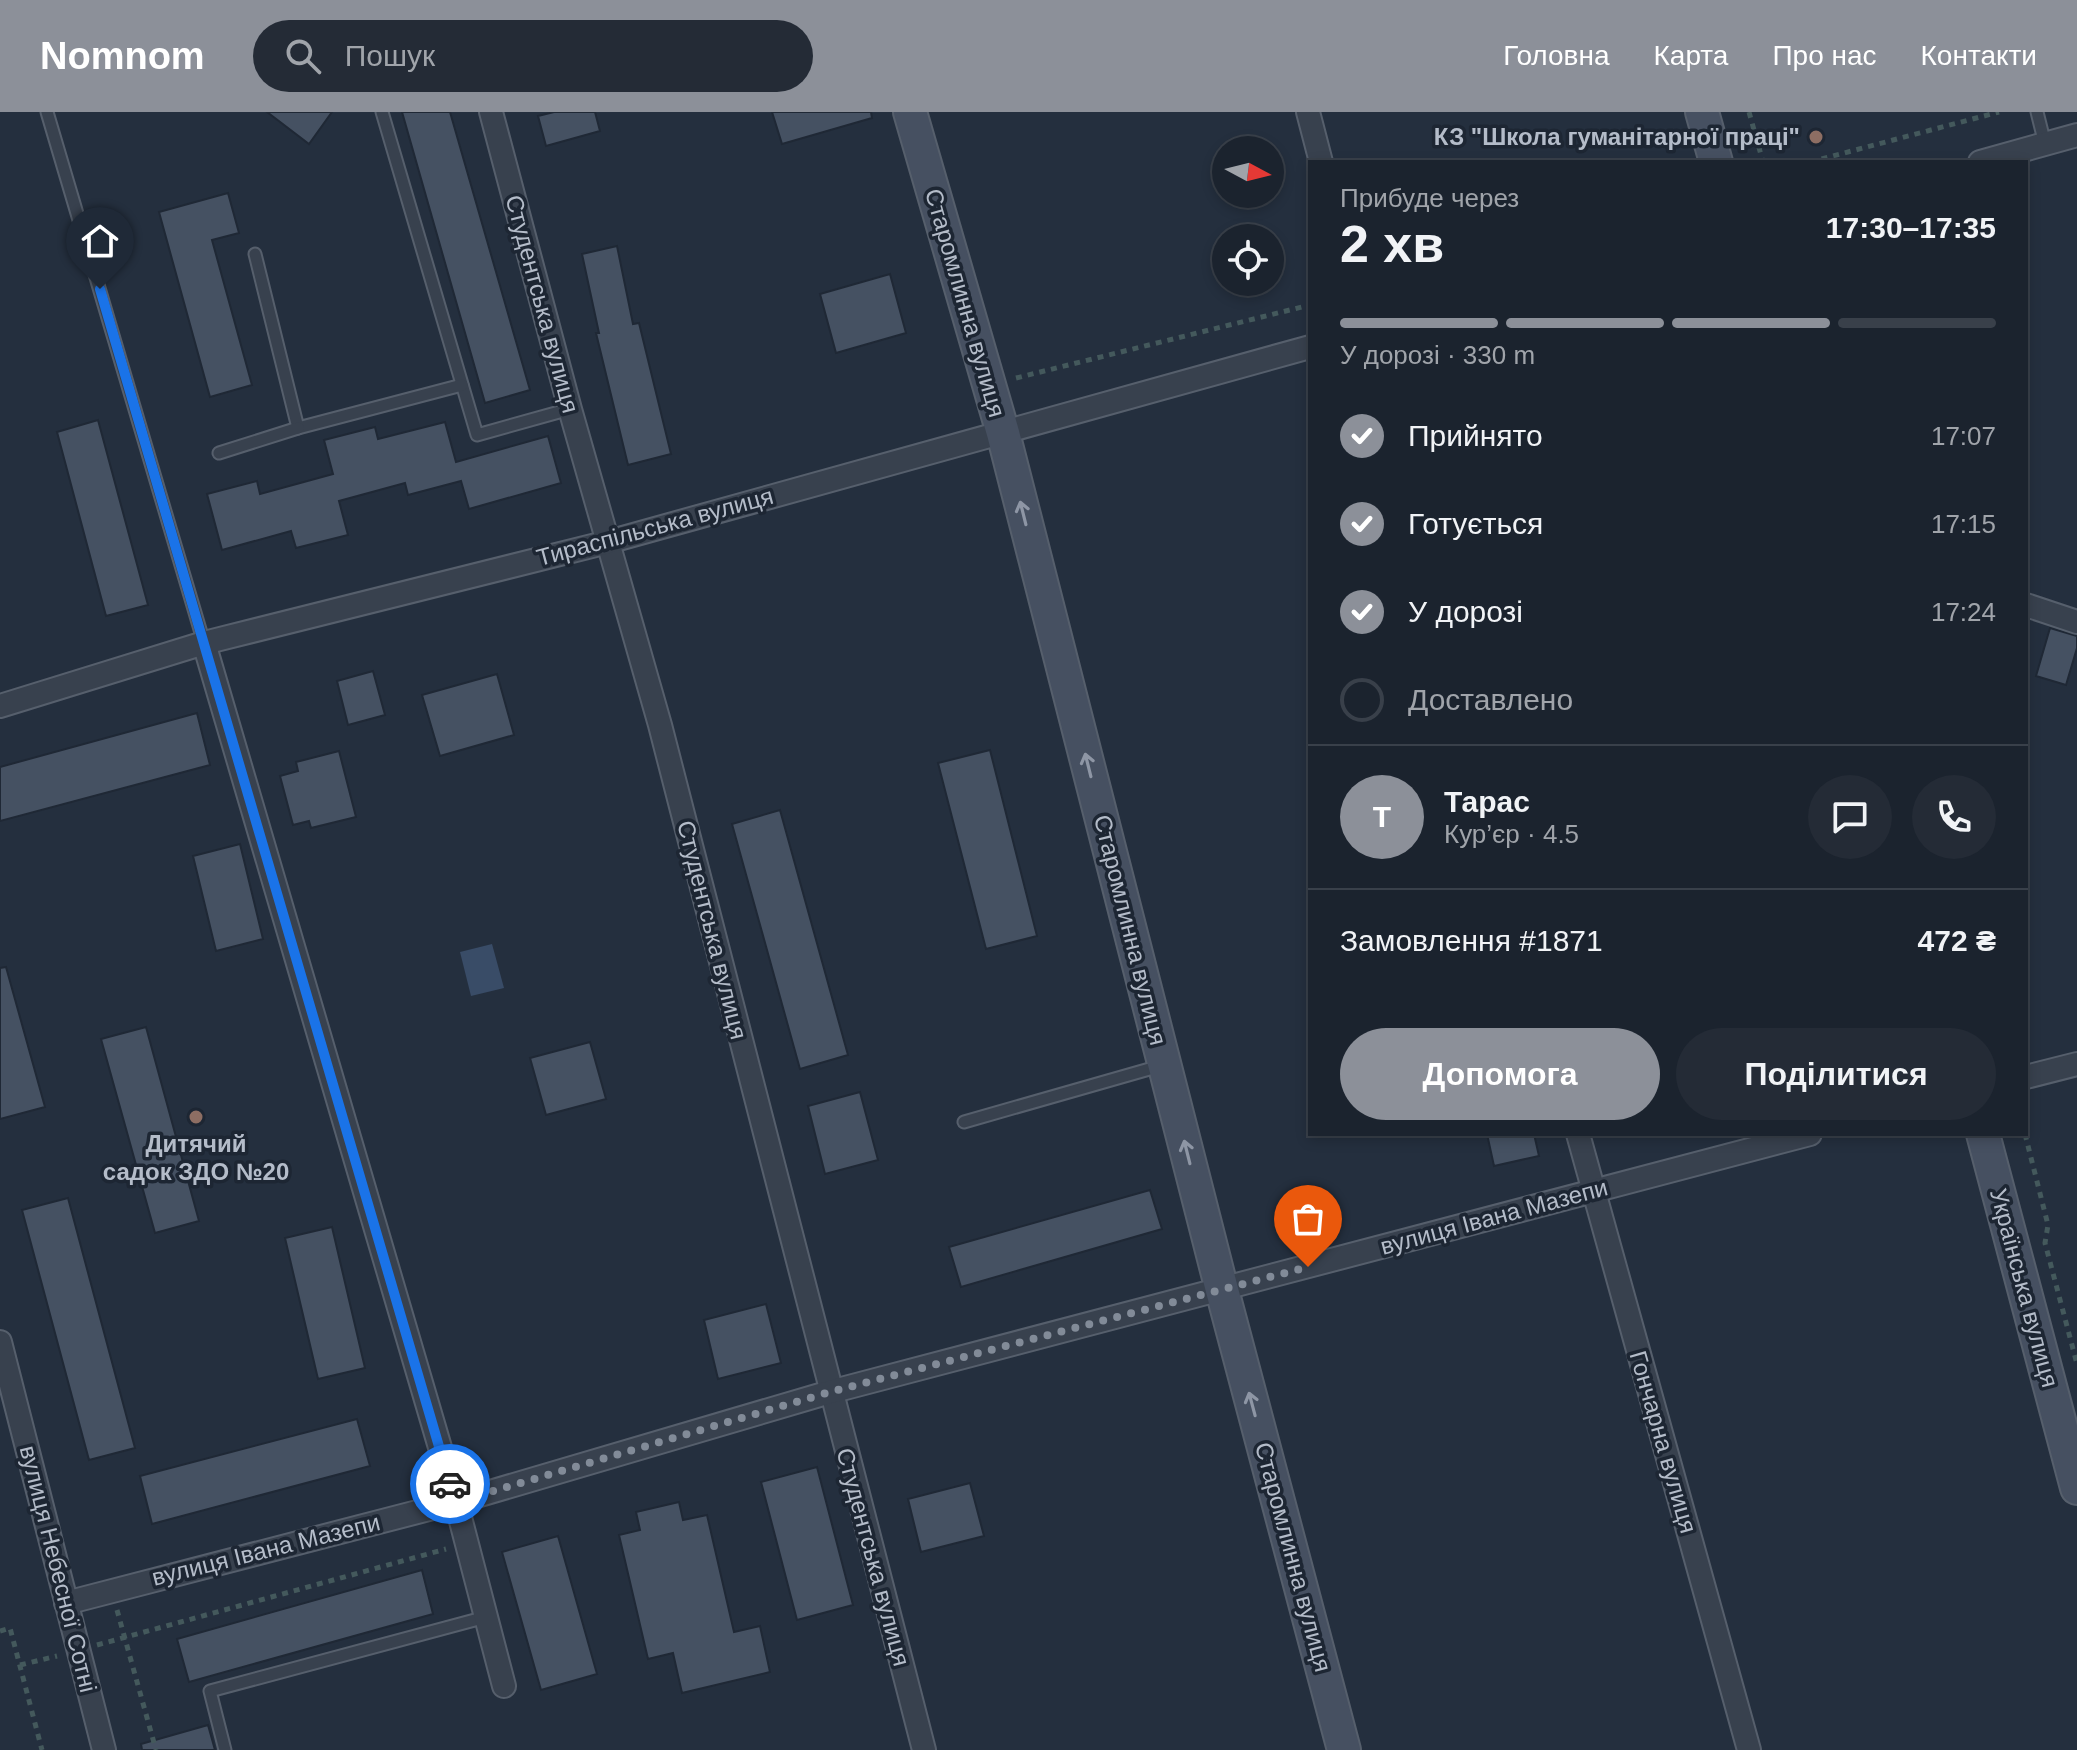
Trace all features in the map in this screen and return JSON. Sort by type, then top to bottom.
[{"type":"street","name":"Студентська вулиця","points":[[491,112],[570,409],[660,725],[924,1750]]},
{"type":"street","name":"Старомлинна вулиця","points":[[910,112],[1003,433],[1222,1290],[1344,1750]]},
{"type":"street","points":[[1308,112],[1320,160]]},
{"type":"street","points":[[1702,112],[1715,160]]},
{"type":"street","points":[[1987,160],[2077,135]]},
{"type":"street","name":"Тираспільська вулиця","points":[[0,706],[204,643],[608,542],[1308,348]]},
{"type":"street","points":[[2028,606],[2077,622]]},
{"type":"street","points":[[204,643],[456,1502],[504,1686]]},
{"type":"street","points":[[2028,1076],[2077,1064]]},
{"type":"street","name":"Гончарна вулиця","points":[[1579,1136],[1749,1750]]},
{"type":"street","name":"вулиця Івана Мазепи","points":[[66,1603],[456,1502],[830,1392],[1802,1136]]},
{"type":"street","name":"Українська вулиця","points":[[1984,1136],[2077,1488]]},
{"type":"street","name":"вулиця Небесної Сотні","points":[[0,1342],[104,1750]]},
{"type":"lane","points":[[47,112],[204,643]]},
{"type":"lane","points":[[382,112],[477,435],[570,409]]},
{"type":"lane","points":[[2037,112],[2045,144]]},
{"type":"lane","points":[[255,254],[298,428]]},
{"type":"lane","points":[[219,453],[298,428],[462,385]]},
{"type":"lane","points":[[964,1122],[1165,1065]]},
{"type":"lane","points":[[225,1750],[210,1691],[486,1617]]},
{"type":"path","points":[[1749,112],[1762,160]]},
{"type":"path","points":[[1818,160],[1999,112]]},
{"type":"path","points":[[989,384],[1308,305]]},
{"type":"path","points":[[2026,1136],[2048,1225],[2045,1243],[2077,1364]]},
{"type":"path","points":[[20,1665],[466,1544]]},
{"type":"path","points":[[112,1590],[156,1750]]},
{"type":"path","points":[[0,1631],[10,1628],[42,1750]]},
{"type":"water","points":[[492,944],[504,988],[471,996],[460,952]]},
{"type":"building","points":[[267,112],[332,112],[309,144]]},
{"type":"building","points":[[402,112],[450,112],[530,390],[485,403]]},
{"type":"building","points":[[554,112],[595,112],[600,131],[546,146],[538,116]]},
{"type":"building","points":[[772,112],[871,112],[872,118],[782,144]]},
{"type":"building","points":[[228,193],[239,233],[212,240],[252,385],[210,397],[159,212]]},
{"type":"building","points":[[617,246],[633,324],[639,323],[671,454],[628,465],[596,333],[599,333],[582,254]]},
{"type":"building","points":[[890,274],[906,333],[836,353],[820,294]]},
{"type":"building","points":[[98,420],[148,605],[106,616],[57,432]]},
{"type":"building","points":[[445,422],[456,462],[548,436],[561,483],[469,509],[461,481],[408,495],[405,483],[339,501],[348,535],[296,548],[291,531],[222,550],[207,494],[257,481],[260,494],[333,474],[324,440],[375,427],[378,439]]},
{"type":"building","points":[[2050,628],[2077,636],[2077,648],[2066,685],[2036,676]]},
{"type":"building","points":[[373,671],[385,715],[348,725],[337,681]]},
{"type":"building","points":[[497,674],[514,735],[440,756],[422,695]]},
{"type":"building","points":[[197,713],[210,765],[0,821],[0,767]]},
{"type":"building","points":[[990,750],[1037,936],[986,949],[938,763]]},
{"type":"building","points":[[339,751],[356,817],[311,828],[309,821],[293,825],[280,776],[298,771],[296,762]]},
{"type":"building","points":[[780,810],[848,1055],[800,1069],[732,824]]},
{"type":"building","points":[[240,844],[263,939],[216,951],[193,856]]},
{"type":"building","points":[[6,967],[45,1107],[0,1119],[0,968]]},
{"type":"building","points":[[146,1027],[199,1221],[155,1233],[101,1039]]},
{"type":"building","points":[[590,1042],[606,1099],[546,1115],[530,1058]]},
{"type":"building","points":[[860,1092],[878,1160],[825,1174],[808,1106]]},
{"type":"building","points":[[1487,1136],[1534,1136],[1539,1156],[1494,1166]]},
{"type":"building","points":[[1150,1190],[1162,1229],[961,1287],[949,1247]]},
{"type":"building","points":[[68,1198],[135,1448],[89,1460],[22,1210]]},
{"type":"building","points":[[332,1227],[365,1368],[318,1379],[285,1238]]},
{"type":"building","points":[[766,1304],[781,1363],[718,1379],[704,1320]]},
{"type":"building","points":[[357,1419],[370,1466],[152,1524],[140,1476]]},
{"type":"building","points":[[817,1467],[853,1605],[797,1620],[761,1482]]},
{"type":"building","points":[[970,1483],[984,1536],[921,1552],[908,1499]]},
{"type":"building","points":[[679,1502],[683,1520],[707,1515],[734,1632],[760,1626],[770,1672],[682,1693],[673,1653],[648,1659],[619,1535],[640,1530],[636,1512]]},
{"type":"building","points":[[558,1536],[597,1674],[541,1690],[502,1552]]},
{"type":"building","points":[[422,1570],[433,1614],[189,1682],[177,1639]]},
{"type":"building","points":[[208,1725],[215,1750],[142,1750],[141,1744]]},
{"type":"way so far","points":[[450,1484],[456,1502],[830,1392],[1308,1267]]},
{"type":"place","name":"КЗ \"Школа гуманітарної праці\"","points":[[1816,137]]},
{"type":"place","name":"Дитячий садок ЗДО №20","points":[[196,1117]]},
{"type":"route","points":[[100,289],[450,1484]]}]
